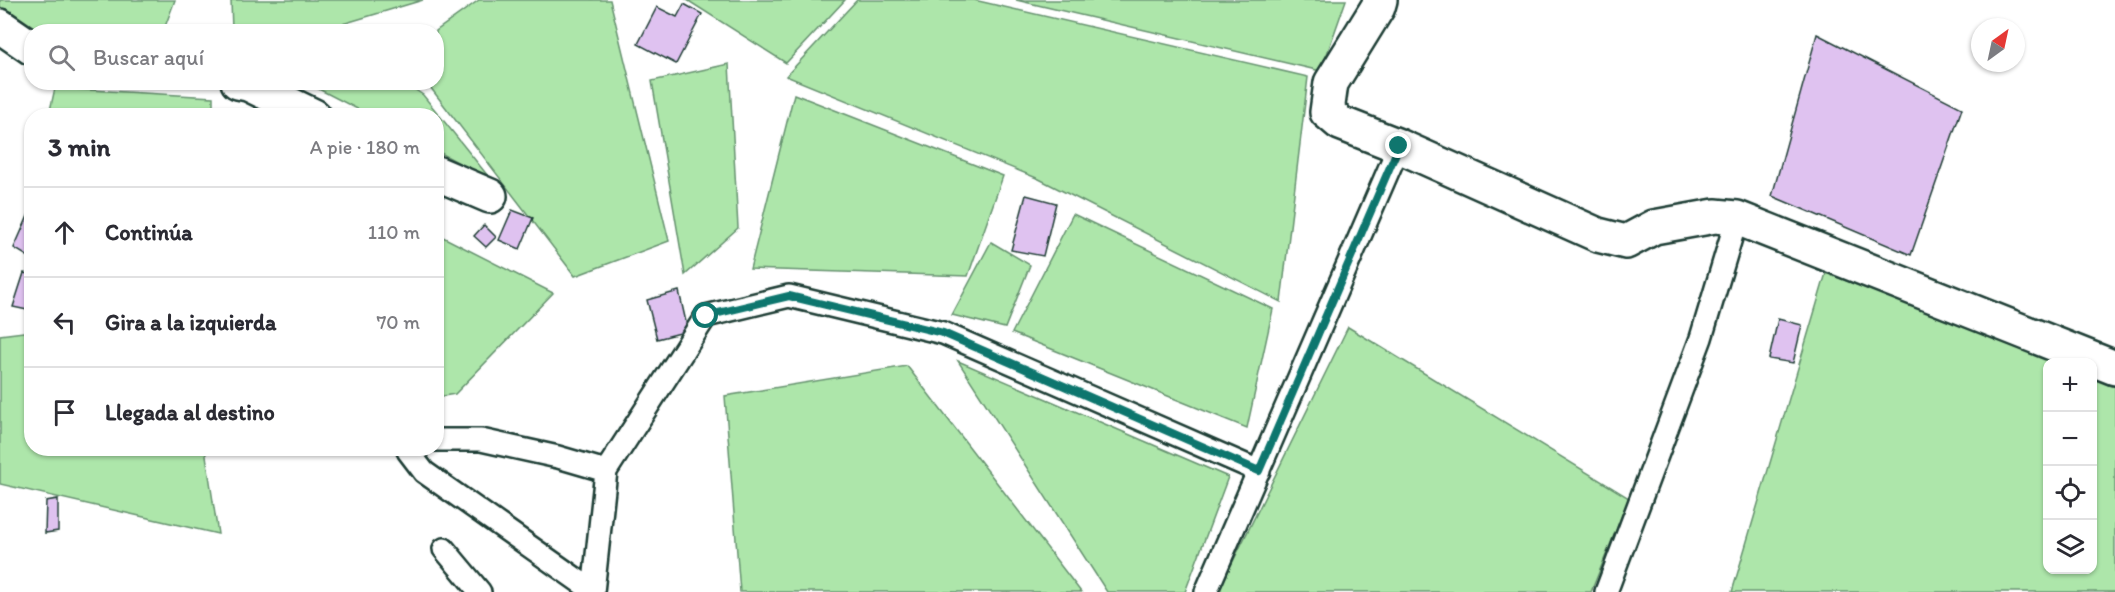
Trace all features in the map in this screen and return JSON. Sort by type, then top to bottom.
[{"type":"street","points":[[1380,0],[1378,7],[1331,83],[1327,112],[1340,123],[1399,146],[1598,235],[1626,242],[1654,227],[1715,216],[1737,218],[2115,368]]},
{"type":"street","points":[[0,26],[24,42]]},
{"type":"street","points":[[260,90],[298,108]]},
{"type":"street","points":[[444,176],[490,196]]},
{"type":"lane","points":[[1206,592],[1399,146]]},
{"type":"lane","points":[[1606,592],[1701,338],[1737,218]]},
{"type":"lane","points":[[412,456],[424,472],[593,592],[606,471],[706,316],[789,296],[943,333],[1259,471]]},
{"type":"lane","points":[[444,440],[481,440],[558,456],[606,471]]},
{"type":"lane","points":[[444,549],[480,592]]},
{"type":"green space","points":[[0,0],[175,0],[166,24],[24,24],[0,8]]},
{"type":"green space","points":[[231,0],[423,0],[342,24],[232,24]]},
{"type":"green space","points":[[479,0],[610,0],[669,241],[575,276],[432,90],[444,90],[444,25]]},
{"type":"green space","points":[[687,0],[845,0],[786,63]]},
{"type":"green space","points":[[857,0],[974,0],[1308,77],[1281,302],[1039,179],[786,76]]},
{"type":"green space","points":[[1016,0],[1346,0],[1321,71]]},
{"type":"green space","points":[[729,64],[738,228],[685,275],[652,81]]},
{"type":"green space","points":[[55,90],[213,97],[213,108],[51,108]]},
{"type":"green space","points":[[321,90],[416,90],[433,108],[355,108]]},
{"type":"green space","points":[[794,94],[1003,176],[968,276],[750,269]]},
{"type":"green space","points":[[444,121],[492,181],[444,155]]},
{"type":"green space","points":[[1073,214],[1273,309],[1247,428],[1012,333]]},
{"type":"green space","points":[[444,238],[553,293],[455,394],[444,396]]},
{"type":"green space","points":[[991,242],[1030,265],[1005,328],[952,315]]},
{"type":"green space","points":[[1826,273],[2049,358],[2043,358],[2043,574],[2097,574],[2097,377],[2115,384],[2115,592],[1732,592]]},
{"type":"green space","points":[[1348,327],[1629,498],[1591,592],[1218,592]]},
{"type":"green space","points":[[24,332],[24,456],[206,456],[218,534],[0,484],[0,335]]},
{"type":"green space","points":[[958,361],[1228,477],[1185,592],[1107,592]]},
{"type":"green space","points":[[907,366],[1081,592],[740,592],[725,396]]},
{"type":"building","points":[[684,4],[702,14],[676,64],[638,44],[657,7],[677,17]]},
{"type":"building","points":[[1817,34],[1962,108],[1911,255],[1772,196]]},
{"type":"building","points":[[1026,195],[1056,203],[1043,256],[1011,250]]},
{"type":"building","points":[[512,210],[533,218],[520,249],[499,240]]},
{"type":"building","points":[[24,225],[24,254],[14,248]]},
{"type":"building","points":[[484,225],[496,237],[486,247],[474,236]]},
{"type":"building","points":[[24,273],[24,309],[13,307]]},
{"type":"building","points":[[679,291],[688,331],[657,339],[647,300]]},
{"type":"building","points":[[1778,319],[1802,325],[1793,363],[1769,359]]},
{"type":"building","points":[[58,499],[58,531],[45,533],[46,501]]},
{"type":"route","points":[[706,316],[789,296],[943,333],[1259,471],[1399,146]]}]
